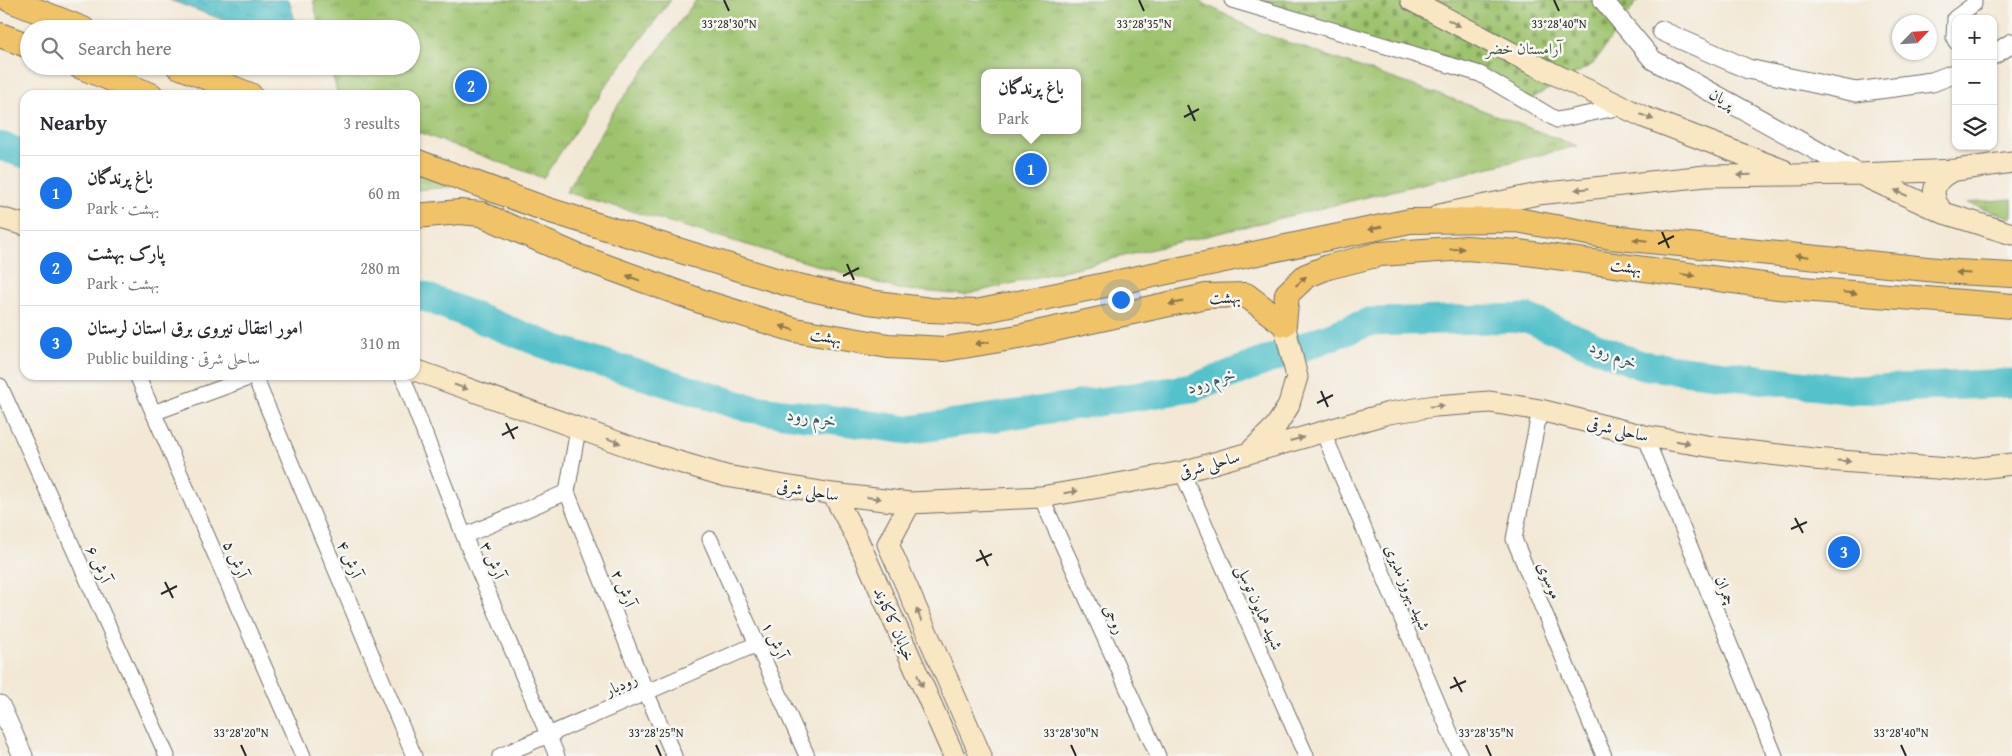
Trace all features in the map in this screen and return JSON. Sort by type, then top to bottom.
[{"type":"main road","points":[[10,0],[60,20]]},
{"type":"main road","points":[[1411,0],[1529,62],[1644,117],[1793,174]]},
{"type":"main road","points":[[0,35],[20,43]]},
{"type":"main road","points":[[102,75],[139,90]]},
{"type":"main road","points":[[200,75],[238,90]]},
{"type":"main road","points":[[1410,221],[1538,194],[1706,176],[1860,174],[1956,170],[2012,162]]},
{"type":"main road","name":"بهشت","points":[[420,163],[548,210],[785,284],[869,302],[930,310],[976,312],[1410,221],[1517,220],[1610,237],[1958,272],[2012,275]]},
{"type":"main road","points":[[1944,213],[1937,206],[1934,197],[1935,188],[1939,179],[1947,173],[1956,170]]},
{"type":"main road","points":[[1860,174],[1944,213],[2012,234]]},
{"type":"main road","points":[[480,214],[548,210]]},
{"type":"main road","name":"بهشت","points":[[420,216],[460,212],[480,214],[577,256],[644,282],[795,330],[888,346],[945,349],[1018,337],[1206,296],[1246,295],[1286,333]]},
{"type":"main road","points":[[1,221],[20,224]]},
{"type":"main road","name":"بهشت","points":[[1286,333],[1287,294],[1306,276],[1328,267],[1380,254],[1466,248],[1518,252],[1778,287],[2012,306]]},
{"type":"main road","points":[[976,312],[1018,337]]},
{"type":"main road","points":[[1250,452],[1276,426],[1288,406],[1298,378],[1286,333]]},
{"type":"main road","name":"ساحلی شرقی","points":[[420,372],[642,451],[726,476],[833,494],[910,503],[1041,497],[1182,472],[1389,414],[1435,406],[1490,402],[1540,410],[1645,436],[1720,448],[1813,459],[1963,470],[2012,464]]},
{"type":"main road","name":"خیابان کاکاوند","points":[[833,494],[856,536],[954,756]]},
{"type":"main road","points":[[863,552],[864,543],[871,537],[879,535],[888,544],[910,503]]},
{"type":"main road","name":"خیابان کاکاوند","points":[[888,544],[980,756]]},
{"type":"street","points":[[1232,0],[1480,74],[1557,120],[1622,106]]},
{"type":"street","name":"پریان","points":[[1603,0],[1653,60],[1860,174]]},
{"type":"street","points":[[1959,15],[1974,4],[1974,0]]},
{"type":"street","points":[[1662,31],[1748,70],[1856,92],[1932,82],[1952,74]]},
{"type":"street","points":[[1997,52],[2012,43]]},
{"type":"street","name":"آرش ۵","points":[[139,380],[303,756]]},
{"type":"street","points":[[153,413],[241,380]]},
{"type":"street","name":"آرش ۴","points":[[256,380],[414,756]]},
{"type":"street","name":"آرش ۳","points":[[404,380],[464,536],[557,756]]},
{"type":"street","name":"آرش ۶","points":[[0,386],[167,756]]},
{"type":"street","name":"موسوی","points":[[1540,410],[1514,539],[1604,756]]},
{"type":"street","points":[[464,536],[567,492],[578,429]]},
{"type":"street","name":"شهید بهروز مدیری","points":[[1323,432],[1460,756]]},
{"type":"street","name":"چمران","points":[[1645,436],[1774,756]]},
{"type":"street","name":"شهید همایون توسلی","points":[[1182,472],[1306,756]]},
{"type":"street","name":"آرش ۲","points":[[567,492],[646,692],[674,756]]},
{"type":"street","name":"روحی","points":[[1041,497],[1158,756]]},
{"type":"street","name":"آرش ۱","points":[[710,539],[808,756]]},
{"type":"street","name":"رودبار","points":[[500,756],[757,644]]},
{"type":"street","points":[[0,705],[22,756]]},
{"type":"green space","points":[[313,0],[671,0],[610,80],[543,178],[420,133],[420,90],[336,90],[332,75],[420,75],[420,20],[318,20]]},
{"type":"green space","points":[[696,0],[1197,0],[1261,33],[1458,101],[1577,146],[964,295],[898,289],[566,192],[612,113]]},
{"type":"green space","name":"آرامستان خضر","points":[[1252,0],[1638,0],[1593,64],[1529,100]]},
{"type":"green space","points":[[420,175],[452,187],[420,190]]},
{"type":"green space","points":[[2012,199],[2012,218],[1967,203]]},
{"type":"water","points":[[170,0],[289,0],[295,20],[224,20]]},
{"type":"waterway","name":"خرم رود","points":[[0,146],[20,152]]},
{"type":"waterway","name":"خرم رود","points":[[420,295],[554,348],[748,408],[908,430],[1193,388],[1369,322],[1527,318],[1640,365],[1852,390],[2012,383]]},
{"type":"place","name":"پارک بهشت","points":[[471,86]]},
{"type":"place","name":"باغ پرندگان","points":[[1031,169]]},
{"type":"place","name":"امور انتقال نیروی برق استان لرستان","points":[[1844,552]]}]
